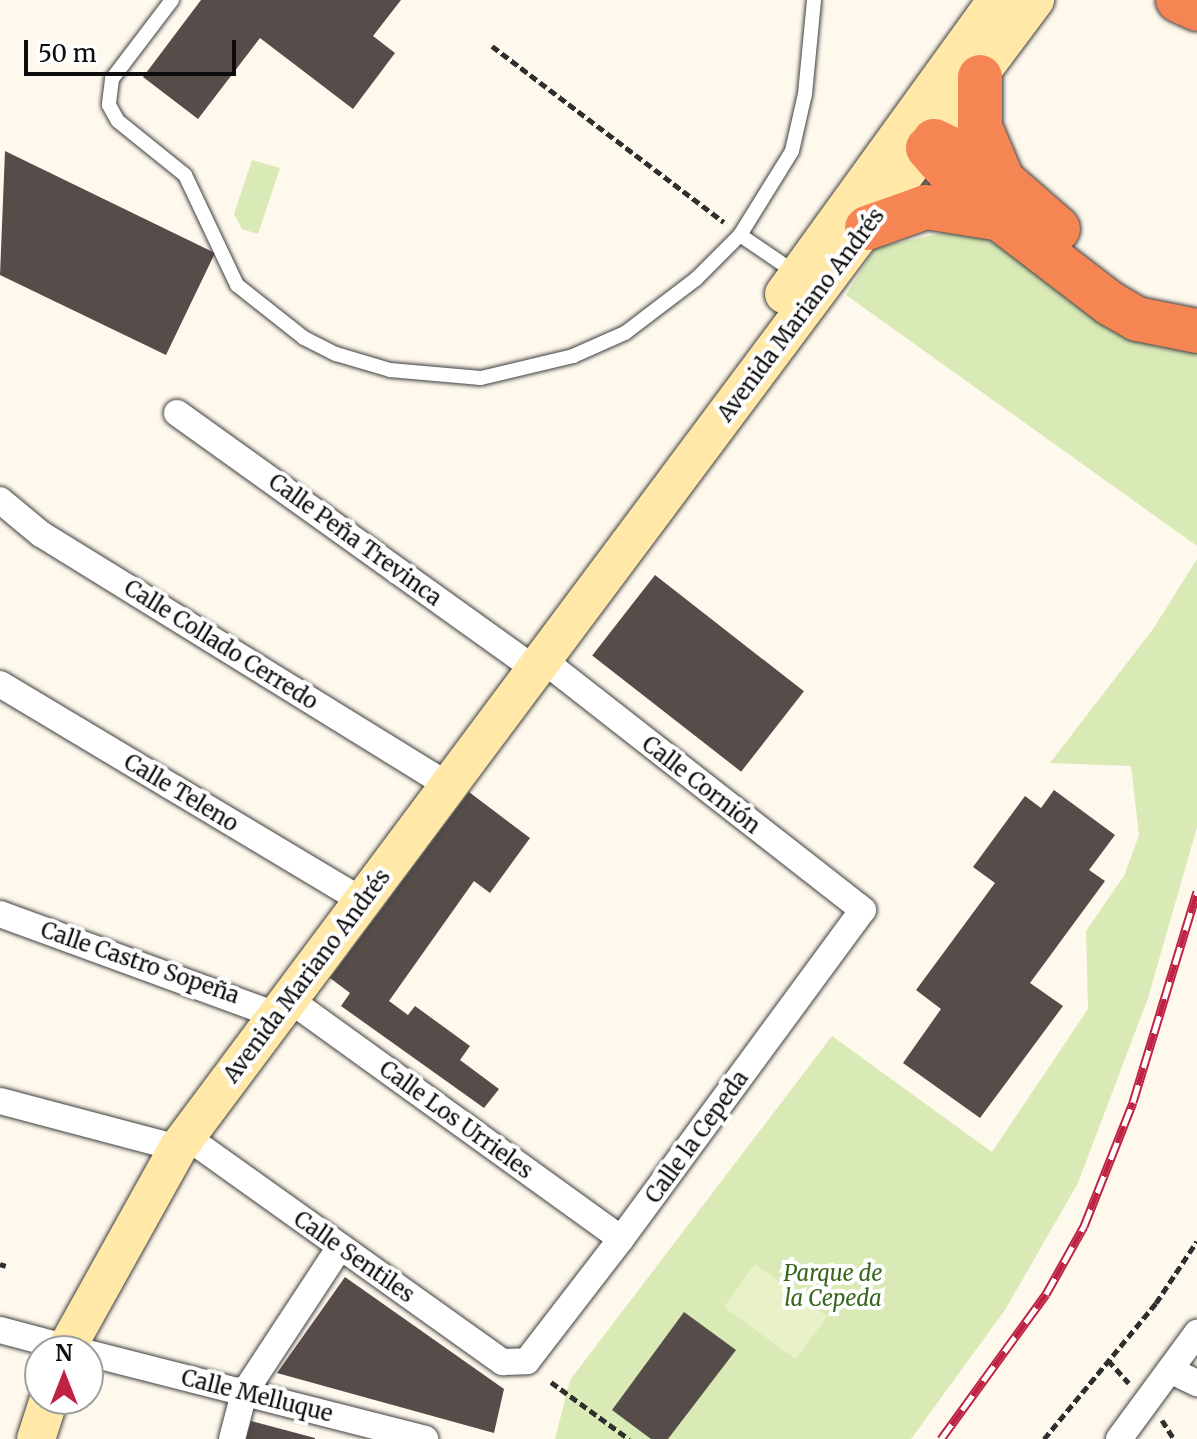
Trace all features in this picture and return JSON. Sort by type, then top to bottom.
[{"type":"highway","points":[[1178,0],[1197,9]]},
{"type":"highway","points":[[980,77],[980,127],[1003,201]]},
{"type":"highway","points":[[929,143],[960,150],[1003,201],[1111,304],[1137,319],[1197,331]]},
{"type":"highway","points":[[867,228],[926,207],[1003,201],[1112,272],[1161,299],[1197,306]]},
{"type":"main road","name":"Avenida Mariano Andrés","points":[[571,616],[672,444],[997,0]]},
{"type":"main road","points":[[879,165],[929,143],[929,120],[1011,0]]},
{"type":"main road","name":"Avenida Mariano Andrés","points":[[82,1335],[182,1143],[571,616],[867,228],[1035,0]]},
{"type":"main road","name":"Avenida Mariano Andrés","points":[[673,482],[693,437],[798,295],[798,275]]},
{"type":"main road","points":[[36,1439],[44,1415]]},
{"type":"street","name":"Calle Peña Trevinca","points":[[177,413],[536,663]]},
{"type":"street","name":"Calle Collado Cerredo","points":[[0,500],[41,534],[447,785]]},
{"type":"street","name":"Calle Cornión","points":[[536,663],[863,910]]},
{"type":"street","name":"Calle Teleno","points":[[0,684],[363,901]]},
{"type":"street","name":"Calle la Cepeda","points":[[527,1361],[621,1239],[863,910]]},
{"type":"street","name":"Calle Castro Sopeña","points":[[0,914],[284,1008]]},
{"type":"street","name":"Calle Los Urrieles","points":[[284,1008],[621,1239]]},
{"type":"street","points":[[0,1101],[182,1143]]},
{"type":"street","name":"Calle Sentiles","points":[[182,1143],[340,1247],[503,1362],[527,1361]]},
{"type":"street","points":[[232,1439],[244,1393],[340,1247]]},
{"type":"street","name":"Calle Melluque","points":[[0,1330],[24,1337]]},
{"type":"street","points":[[1119,1439],[1197,1333]]},
{"type":"street","name":"Calle Melluque","points":[[104,1358],[425,1439]]},
{"type":"street","points":[[1172,1371],[1197,1383]]},
{"type":"lane","points":[[172,0],[112,79],[109,105],[118,121],[185,175],[237,285],[304,338],[336,354],[390,370],[481,378],[573,356],[625,333],[669,302],[740,235],[792,151],[805,94],[814,0]]},
{"type":"lane","points":[[740,235],[798,275]]},
{"type":"path","points":[[492,46],[740,235]]},
{"type":"path","points":[[1044,1439],[1156,1303],[1197,1241]]},
{"type":"path","points":[[551,1382],[629,1439]]},
{"type":"green space","points":[[252,160],[280,168],[258,234],[242,229],[234,214]]},
{"type":"green space","points":[[964,228],[1011,252],[1111,329],[1151,345],[1197,351],[1197,546],[846,295],[875,248]]},
{"type":"green space","name":"Parque de la Cepeda","points":[[1197,559],[1197,827],[1148,998],[1078,1183],[1005,1310],[911,1439],[555,1439],[570,1380],[832,1036],[992,1152],[1088,1009],[1086,931],[1124,876],[1139,835],[1131,766],[1050,763],[1153,629]]},
{"type":"green space","points":[[755,1264],[827,1316],[796,1359],[724,1307]]},
{"type":"building","points":[[201,0],[401,0],[373,36],[395,53],[353,109],[260,38],[198,119],[143,77]]},
{"type":"building","points":[[5,151],[215,253],[166,355],[0,275]]},
{"type":"building","points":[[655,575],[804,691],[741,772],[592,655]]},
{"type":"building","points":[[1054,790],[1115,835],[1089,870],[1105,881],[1030,983],[1063,1006],[980,1118],[903,1063],[941,1009],[916,990],[995,883],[973,867],[1025,796],[1041,808]]},
{"type":"building","points":[[469,792],[530,838],[490,893],[474,881],[389,1001],[408,1015],[415,1006],[470,1046],[460,1060],[499,1089],[484,1108],[341,1006],[350,993],[330,978]]},
{"type":"building","points":[[345,1277],[504,1389],[494,1433],[277,1373]]},
{"type":"building","points":[[684,1312],[736,1350],[668,1439],[651,1439],[612,1410]]},
{"type":"building","points":[[251,1421],[315,1438],[315,1439],[246,1439]]},
{"type":"railway","points":[[941,1439],[1046,1294],[1084,1226],[1133,1102],[1197,891]]}]
